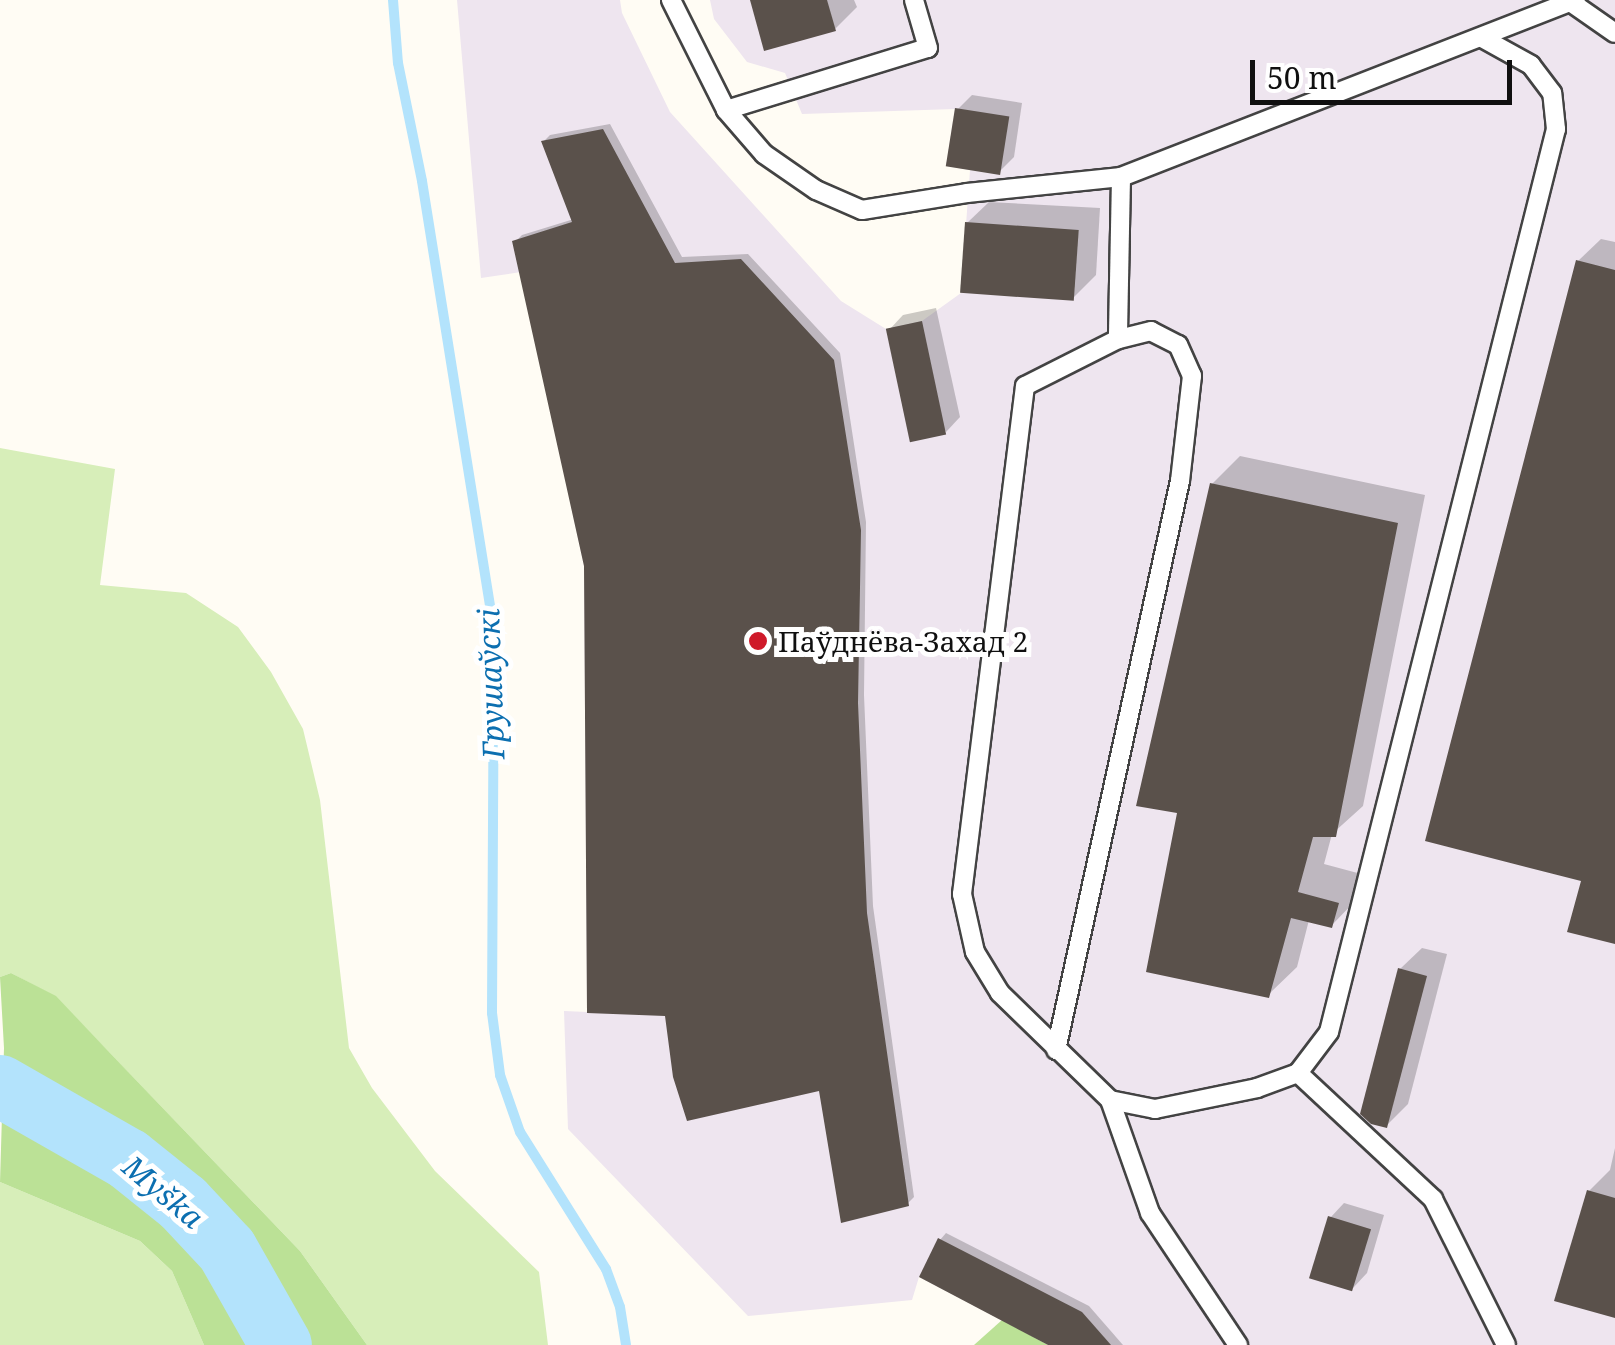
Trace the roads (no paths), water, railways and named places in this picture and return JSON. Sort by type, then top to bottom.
[{"type":"lane","points":[[671,0],[726,110],[764,154],[816,190],[862,210],[967,193],[1120,178],[1574,2],[1615,34]]},
{"type":"lane","points":[[726,110],[928,48],[914,0]]},
{"type":"lane","points":[[1110,1100],[1155,1109],[1258,1088],[1298,1073],[1329,1032],[1556,129],[1552,93],[1531,65],[1482,38]]},
{"type":"lane","points":[[1118,339],[1120,178]]},
{"type":"lane","points":[[1056,1050],[1180,480],[1192,376],[1178,345],[1151,331],[1118,339],[1025,386],[962,894],[975,952],[1000,993],[1056,1050],[1110,1100],[1150,1213],[1238,1345]]},
{"type":"lane","points":[[1298,1073],[1433,1199],[1506,1345]]},
{"type":"waterway","name":"Грушаўскі","points":[[393,0],[398,63],[422,181],[494,631],[492,1013],[500,1075],[520,1132],[606,1269],[620,1307],[626,1345]]},
{"type":"waterway","name":"Муška","points":[[0,1086],[128,1159],[183,1203],[227,1250],[281,1345]]},
{"type":"place","name":"Паўднёва-Захад 2","points":[[758,641]]}]
